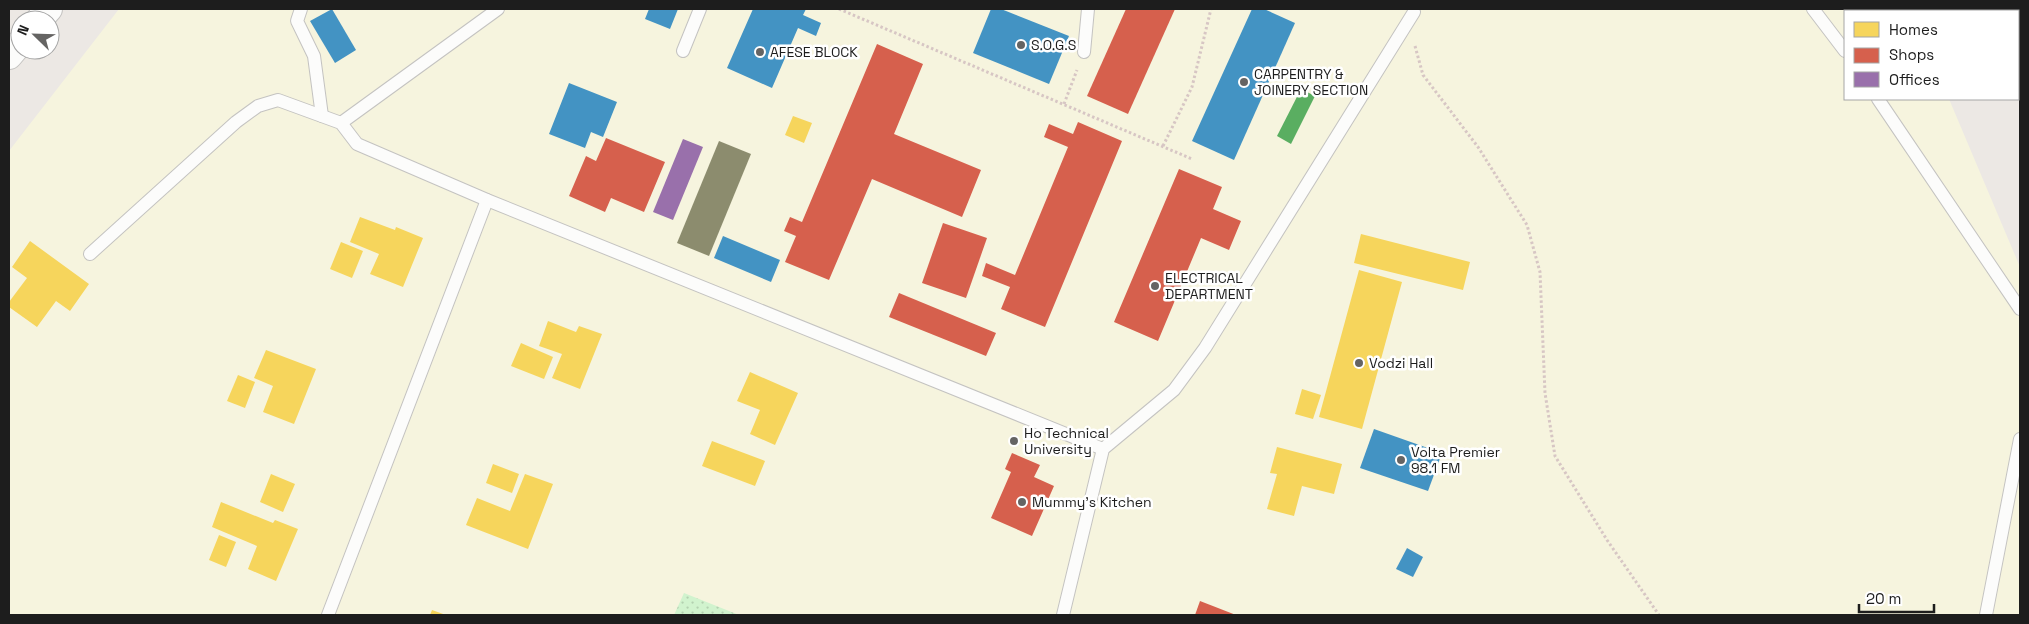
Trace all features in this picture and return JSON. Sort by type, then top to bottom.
[{"type":"lane","points":[[301,9],[298,21],[314,56],[322,116]]},
{"type":"lane","points":[[341,122],[498,9]]},
{"type":"lane","points":[[683,50],[700,9]]},
{"type":"lane","points":[[1084,52],[1088,9]]},
{"type":"lane","points":[[1813,9],[1844,50]]},
{"type":"lane","points":[[1063,615],[1103,449],[1174,390],[1205,348],[1414,12]]},
{"type":"lane","points":[[90,254],[236,122],[258,106],[278,100],[341,122],[357,144],[487,200],[1103,449]]},
{"type":"lane","points":[[1879,100],[2020,309]]},
{"type":"lane","points":[[328,615],[487,200]]},
{"type":"lane","points":[[1986,615],[2020,439]]},
{"type":"path","points":[[839,9],[1192,158]]},
{"type":"path","points":[[1163,146],[1192,86],[1211,9]]},
{"type":"path","points":[[1414,12],[1411,32],[1423,75],[1478,147],[1527,225],[1540,272],[1546,393],[1555,456],[1607,540],[1659,615]]},
{"type":"path","points":[[1064,104],[1084,52]]},
{"type":"shaded area","name":"Ho Technical University","points":[[119,9],[1910,9],[1844,10],[1844,100],[1949,100],[2020,267],[2020,615],[9,615],[9,151]]},
{"type":"green space","points":[[684,593],[739,615],[674,615]]},
{"type":"building: Homes","points":[[793,116],[812,123],[804,143],[785,135]]},
{"type":"building: Homes","points":[[360,217],[395,230],[396,227],[423,238],[403,287],[370,274],[379,254],[350,242]]},
{"type":"building: Homes","points":[[1361,234],[1470,262],[1463,290],[1354,263]]},
{"type":"building: Homes","points":[[30,241],[89,284],[70,311],[56,301],[37,327],[9,307],[9,302],[27,278],[12,267]]},
{"type":"building: Homes","points":[[341,242],[363,251],[352,278],[330,269]]},
{"type":"building: Homes","points":[[1359,270],[1402,282],[1362,429],[1319,417]]},
{"type":"building: Homes","points":[[548,321],[576,332],[579,326],[602,334],[580,389],[552,378],[562,354],[539,346]]},
{"type":"building: Homes","points":[[521,343],[553,357],[544,379],[511,366]]},
{"type":"building: Homes","points":[[266,350],[316,369],[294,424],[263,412],[273,386],[254,378]]},
{"type":"building: Homes","points":[[750,372],[798,393],[775,445],[750,434],[760,410],[737,401]]},
{"type":"building: Homes","points":[[238,375],[255,382],[245,408],[227,401]]},
{"type":"building: Homes","points":[[1302,389],[1321,395],[1313,419],[1295,414]]},
{"type":"building: Homes","points":[[712,441],[765,461],[755,486],[702,466]]},
{"type":"building: Homes","points":[[1277,447],[1342,464],[1334,494],[1302,486],[1294,516],[1267,509],[1277,474],[1270,473]]},
{"type":"building: Homes","points":[[493,464],[519,474],[512,493],[486,483]]},
{"type":"building: Homes","points":[[271,474],[295,484],[283,512],[260,502]]},
{"type":"building: Homes","points":[[525,474],[553,484],[528,549],[466,525],[477,498],[510,511]]},
{"type":"building: Homes","points":[[221,502],[273,523],[275,520],[298,529],[276,581],[248,569],[257,546],[212,527]]},
{"type":"building: Homes","points":[[219,535],[236,542],[226,567],[209,560]]},
{"type":"building: Homes","points":[[432,610],[446,615],[430,615]]},
{"type":"building: Shops","points":[[1126,9],[1175,9],[1128,114],[1087,96]]},
{"type":"building: Shops","points":[[877,44],[923,64],[894,134],[981,170],[962,217],[872,179],[829,280],[785,262],[796,236],[784,231],[790,217],[802,222]]},
{"type":"building: Shops","points":[[1078,122],[1122,141],[1045,327],[1001,309],[1010,287],[982,276],[986,263],[1015,275],[1068,147],[1044,137],[1049,124],[1073,134]]},
{"type":"building: Shops","points":[[606,138],[665,162],[644,212],[611,198],[605,212],[569,196],[586,156],[596,161]]},
{"type":"building: Shops","name":"ELECTRICAL DEPARTMENT","points":[[1179,169],[1222,187],[1213,209],[1241,221],[1229,250],[1201,238],[1158,341],[1114,322]]},
{"type":"building: Shops","points":[[943,223],[987,238],[966,298],[922,283]]},
{"type":"building: Shops","points":[[899,293],[996,333],[986,356],[889,317]]},
{"type":"building: Shops","name":"Mummy’s Kitchen","points":[[1012,453],[1040,465],[1034,477],[1054,486],[1032,536],[991,518],[1011,472],[1005,469]]},
{"type":"building: Shops","points":[[1200,601],[1236,615],[1195,615]]},
{"type":"building: Offices","points":[[683,139],[703,147],[673,220],[653,212]]},
{"type":"building: Schools","points":[[332,9],[356,50],[335,63],[310,21]]},
{"type":"building: Schools","points":[[649,9],[678,9],[670,29],[645,19]]},
{"type":"building: Schools","name":"AFESE BLOCK","points":[[753,9],[806,9],[803,15],[821,23],[816,36],[798,28],[772,88],[727,68]]},
{"type":"building: Schools","name":"S.O.G.S","points":[[991,9],[1001,9],[1069,36],[1049,84],[973,53]]},
{"type":"building: Schools","name":"CARPENTRY & JOINERY SECTION","points":[[1252,9],[1264,9],[1295,23],[1234,160],[1192,141]]},
{"type":"building: Schools","points":[[569,83],[617,102],[603,137],[591,132],[585,148],[549,134]]},
{"type":"building: Schools","points":[[723,236],[780,260],[771,282],[714,258]]},
{"type":"building: Schools","name":"Volta Premier 98.1 FM","points":[[1374,429],[1442,453],[1428,491],[1360,468]]},
{"type":"building: Schools","points":[[1407,548],[1423,557],[1413,577],[1396,569]]},
{"type":"building: Public","points":[[1301,89],[1315,96],[1291,144],[1277,136]]},
{"type":"building: Industry","points":[[719,141],[751,154],[709,256],[677,243]]},
{"type":"place","name":"S.O.G.S","points":[[1021,45]]},
{"type":"place","name":"AFESE BLOCK","points":[[760,52]]},
{"type":"place","name":"CARPENTRY & JOINERY SECTION","points":[[1244,82]]},
{"type":"place","name":"ELECTRICAL DEPARTMENT","points":[[1155,286]]},
{"type":"place","name":"Vodzi Hall","points":[[1359,363]]},
{"type":"place","name":"Ho Technical University","points":[[1014,441]]},
{"type":"place","name":"Volta Premier 98.1 FM","points":[[1401,460]]},
{"type":"place","name":"Mummy’s Kitchen","points":[[1022,502]]}]
